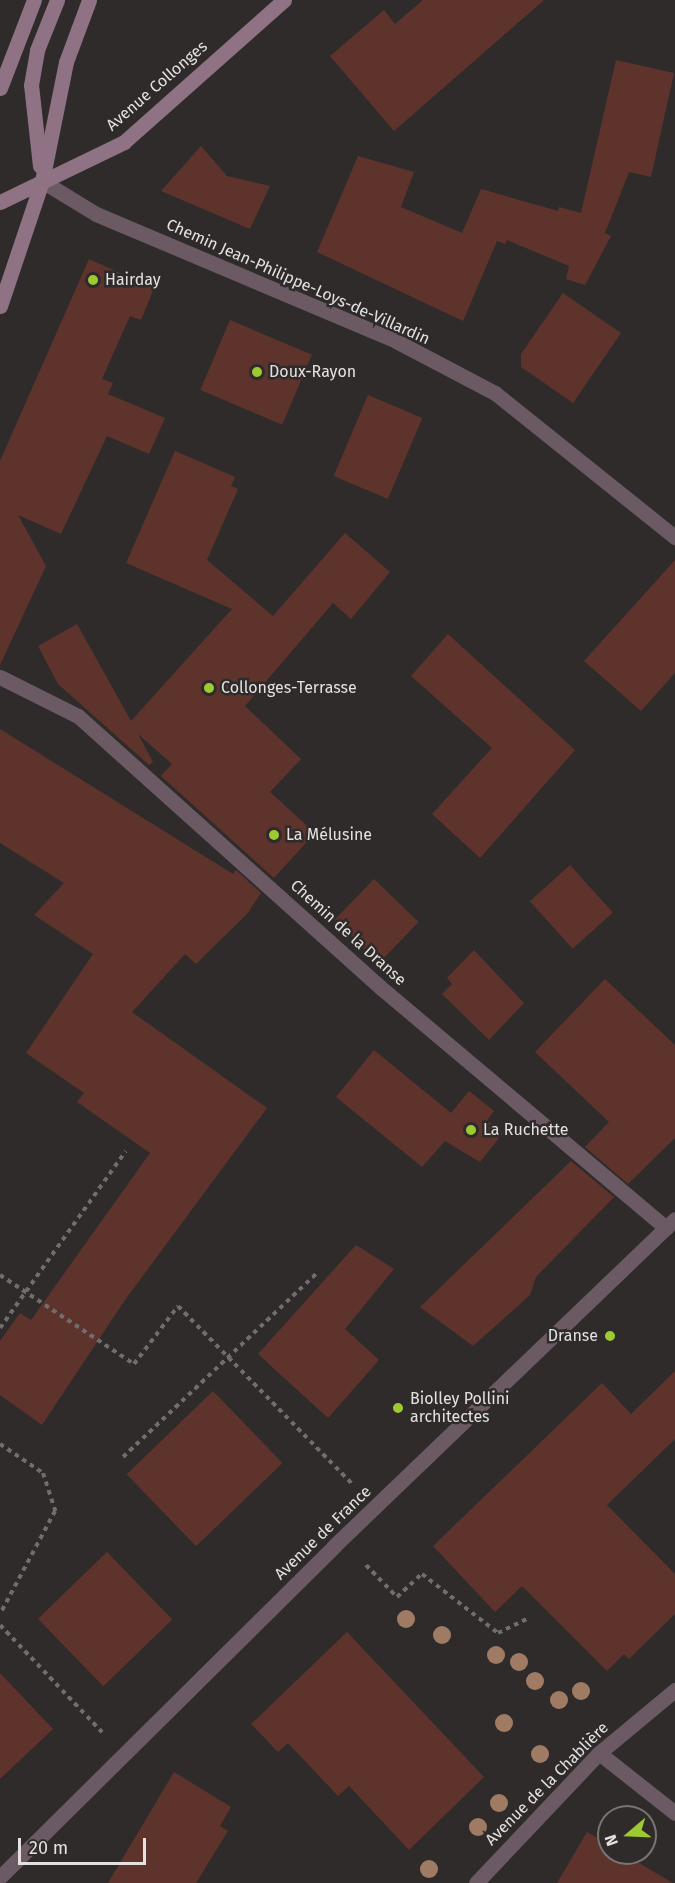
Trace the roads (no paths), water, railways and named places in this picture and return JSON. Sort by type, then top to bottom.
[{"type":"street","points":[[0,88],[34,0]]},
{"type":"street","points":[[42,181],[31,85],[37,50],[57,0]]},
{"type":"street","points":[[0,306],[42,181],[66,62],[89,0]]},
{"type":"street","name":"Avenue Collonges","points":[[0,202],[124,141],[284,0]]},
{"type":"street","name":"Chemin Jean-Philippe-Loys-de-Villardin","points":[[42,181],[96,214],[396,341],[495,393],[675,537]]},
{"type":"street","name":"Chemin de la Dranse","points":[[0,677],[78,716],[380,987],[670,1223]]},
{"type":"street","name":"Avenue de France","points":[[0,1877],[334,1546],[670,1223]]},
{"type":"street","name":"Avenue de la Chablière","points":[[476,1883],[599,1753],[675,1690]]},
{"type":"street","points":[[599,1753],[675,1813]]},
{"type":"place","name":"Hairday","points":[[93,280]]},
{"type":"place","name":"Doux-Rayon","points":[[257,372]]},
{"type":"place","name":"Collonges-Terrasse","points":[[209,688]]},
{"type":"place","name":"La Mélusine","points":[[274,835]]},
{"type":"place","name":"La Ruchette","points":[[471,1130]]},
{"type":"place","name":"Dranse","points":[[610,1336]]},
{"type":"place","name":"Biolley Pollini architectes","points":[[398,1408]]}]
